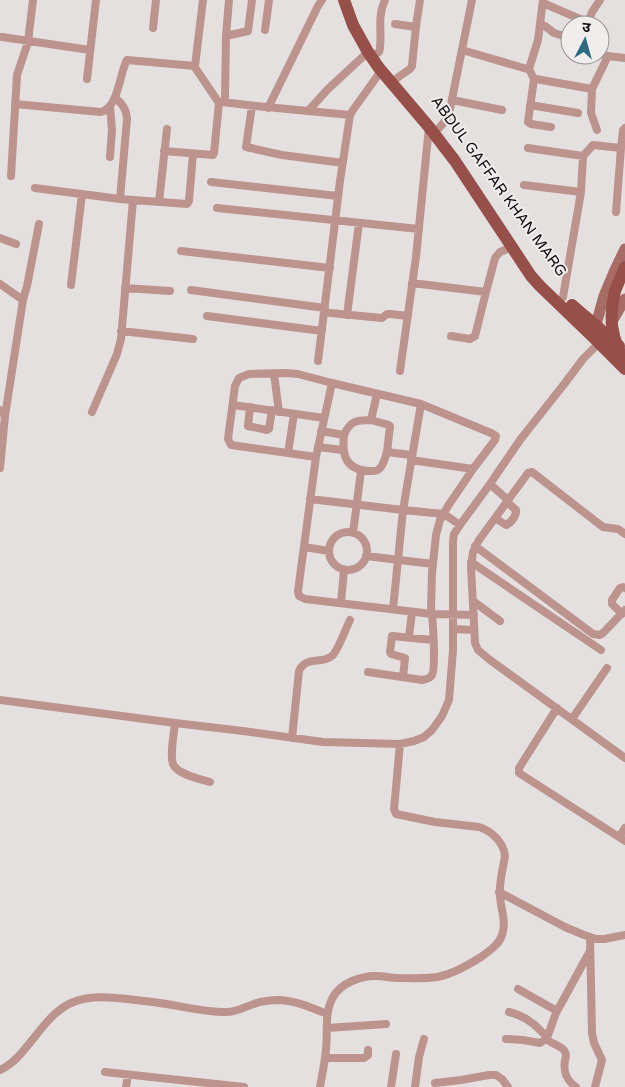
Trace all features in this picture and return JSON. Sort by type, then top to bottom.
[{"type":"main road","name":"ABDUL GAFFAR KHAN MARG","points":[[344,0],[353,25],[372,53],[397,78],[434,128],[535,281],[598,335],[625,352]]},
{"type":"main road","name":"ABDUL GAFFAR KHAN MARG","points":[[350,0],[357,21],[381,71],[468,167],[541,276],[598,335],[625,369]]},
{"type":"main road","points":[[625,266],[620,295],[612,312],[614,333],[620,353],[625,361]]},
{"type":"street","points":[[11,176],[17,75],[28,42],[33,0]]},
{"type":"street","points":[[87,79],[96,0]]},
{"type":"street","points":[[153,28],[156,0]]},
{"type":"street","points":[[194,66],[203,0]]},
{"type":"street","points":[[164,151],[214,155],[222,100],[229,0]]},
{"type":"street","points":[[226,36],[248,31],[252,0]]},
{"type":"street","points":[[265,30],[269,0]]},
{"type":"street","points":[[268,108],[322,0]]},
{"type":"street","points":[[308,111],[328,89],[372,53],[379,52],[380,11],[385,0]]},
{"type":"street","points":[[397,78],[412,66],[420,0]]},
{"type":"street","points":[[400,371],[434,128],[446,120],[449,114],[472,0]]},
{"type":"street","points":[[591,15],[600,0]]},
{"type":"street","points":[[551,127],[528,123],[534,80],[529,69],[538,40],[543,1],[571,15]]},
{"type":"street","points":[[395,24],[416,27]]},
{"type":"street","points":[[540,24],[560,35]]},
{"type":"street","points":[[2,37],[90,50]]},
{"type":"street","points":[[462,50],[529,69]]},
{"type":"street","points":[[610,56],[625,58]]},
{"type":"street","points":[[15,104],[104,111],[115,98],[127,60],[194,66],[222,102],[350,115]]},
{"type":"street","points":[[596,130],[591,113],[592,89],[600,65]]},
{"type":"street","points":[[318,361],[327,310],[335,221],[350,115],[381,71]]},
{"type":"street","points":[[534,80],[592,89]]},
{"type":"street","points":[[115,98],[124,107],[127,119],[120,199]]},
{"type":"street","points":[[452,100],[502,110]]},
{"type":"street","points":[[530,105],[578,113]]},
{"type":"street","points":[[110,106],[112,130],[110,157]]},
{"type":"street","points":[[252,106],[246,148],[343,163]]},
{"type":"street","points":[[616,212],[621,148],[623,130],[625,128]]},
{"type":"street","points":[[159,202],[167,129]]},
{"type":"street","points":[[563,297],[582,192],[583,156],[593,145],[621,148]]},
{"type":"street","points":[[528,148],[583,156]]},
{"type":"street","points":[[35,188],[120,199],[189,204],[193,154]]},
{"type":"street","points":[[211,182],[338,196]]},
{"type":"street","points":[[524,185],[582,192]]},
{"type":"street","points":[[71,285],[82,194]]},
{"type":"street","points":[[92,412],[117,354],[121,339],[133,200]]},
{"type":"street","points":[[217,208],[419,229]]},
{"type":"street","points":[[347,315],[359,223]]},
{"type":"street","points":[[0,468],[2,418],[39,224]]},
{"type":"street","points":[[0,238],[16,244]]},
{"type":"street","points":[[451,336],[470,339],[475,336],[495,258],[500,252],[512,247]]},
{"type":"street","points":[[598,335],[600,311],[608,284],[625,249]]},
{"type":"street","points":[[181,251],[330,268]]},
{"type":"street","points":[[412,283],[486,292]]},
{"type":"street","points":[[0,284],[23,300]]},
{"type":"street","points":[[125,288],[170,291]]},
{"type":"street","points":[[191,290],[327,310],[347,315],[382,318],[387,314],[408,316]]},
{"type":"street","points":[[0,700],[323,742],[400,744],[414,741],[428,734],[442,716],[449,700],[453,629],[454,534],[520,440],[582,359],[598,335],[620,295]]},
{"type":"street","points":[[207,316],[322,331]]},
{"type":"street","points":[[121,330],[194,339]]},
{"type":"street","points":[[316,457],[231,446],[228,439],[235,386],[239,378],[249,374],[298,374],[421,404],[496,436],[495,440],[472,469],[444,514],[437,529],[431,609],[434,669],[432,676],[429,679],[422,680],[368,672]]},
{"type":"street","points":[[250,407],[248,426],[269,429],[275,411],[274,374]]},
{"type":"street","points":[[332,383],[316,457],[298,591],[299,596],[305,599],[393,610],[453,616],[474,615]]},
{"type":"street","points":[[371,420],[377,394]]},
{"type":"street","points":[[393,610],[403,510],[421,404]]},
{"type":"street","points":[[233,405],[324,418]]},
{"type":"street","points":[[288,454],[294,414]]},
{"type":"street","points":[[371,420],[390,426],[384,463],[375,472],[362,471],[350,465],[343,450],[344,435],[348,427],[353,422],[371,420]]},
{"type":"street","points":[[321,431],[344,435]]},
{"type":"street","points":[[318,446],[343,450]]},
{"type":"street","points":[[387,452],[472,469]]},
{"type":"street","points":[[353,533],[362,471]]},
{"type":"street","points":[[625,534],[614,527],[603,527],[532,472],[528,473],[475,546],[472,562],[474,630],[475,643],[478,650],[625,758]]},
{"type":"street","points":[[490,484],[516,510],[516,515],[508,525],[495,518]]},
{"type":"street","points":[[310,498],[444,514],[460,525]]},
{"type":"street","points":[[344,533],[353,533],[362,538],[367,550],[364,561],[356,569],[350,570],[344,570],[335,566],[328,551],[333,540],[338,535],[344,533]]},
{"type":"street","points":[[304,546],[328,551]]},
{"type":"street","points":[[475,546],[593,634],[603,633],[623,615],[612,604],[612,600],[620,588],[625,588]]},
{"type":"street","points":[[366,556],[433,564]]},
{"type":"street","points":[[472,562],[604,652],[597,644],[597,635]]},
{"type":"street","points":[[341,603],[344,570]]},
{"type":"street","points":[[473,601],[500,621]]},
{"type":"street","points":[[409,637],[412,612]]},
{"type":"street","points":[[292,738],[301,667],[307,662],[325,659],[334,654],[350,620]]},
{"type":"street","points":[[453,629],[474,630]]},
{"type":"street","points":[[404,677],[405,659],[390,652],[392,637],[394,635],[433,640]]},
{"type":"street","points":[[572,719],[607,668]]},
{"type":"street","points":[[556,708],[519,768],[519,773],[622,839],[625,828]]},
{"type":"street","points":[[175,723],[172,759],[174,767],[184,774],[210,782]]},
{"type":"street","points":[[320,1087],[325,1058],[327,1014],[337,992],[343,986],[366,977],[438,977],[447,974],[490,951],[500,940],[504,925],[500,892],[505,853],[496,837],[479,826],[408,817],[394,812],[400,744]]},
{"type":"street","points":[[500,892],[565,927],[590,937],[604,939],[625,935]]},
{"type":"street","points":[[590,937],[592,1033],[594,1043],[602,1060],[595,1087]]},
{"type":"street","points":[[506,1039],[540,1043],[547,1038],[557,1011],[591,950]]},
{"type":"street","points":[[518,989],[557,1011]]},
{"type":"street","points":[[0,1070],[17,1058],[40,1030],[66,1006],[95,997],[115,997],[206,1011],[226,1012],[235,1011],[260,1002],[278,1000],[290,1001],[327,1014]]},
{"type":"street","points":[[509,1012],[529,1021],[554,1044],[564,1050],[566,1053],[565,1073],[569,1081],[576,1087]]},
{"type":"street","points":[[327,1028],[386,1024]]},
{"type":"street","points":[[414,1087],[424,1039]]},
{"type":"street","points":[[325,1058],[364,1058],[368,1055],[368,1050]]},
{"type":"street","points":[[391,1087],[396,1054]]},
{"type":"street","points":[[105,1072],[187,1084],[244,1087]]},
{"type":"street","points":[[126,1087],[128,1075]]},
{"type":"street","points":[[435,1083],[496,1075],[508,1087]]}]
